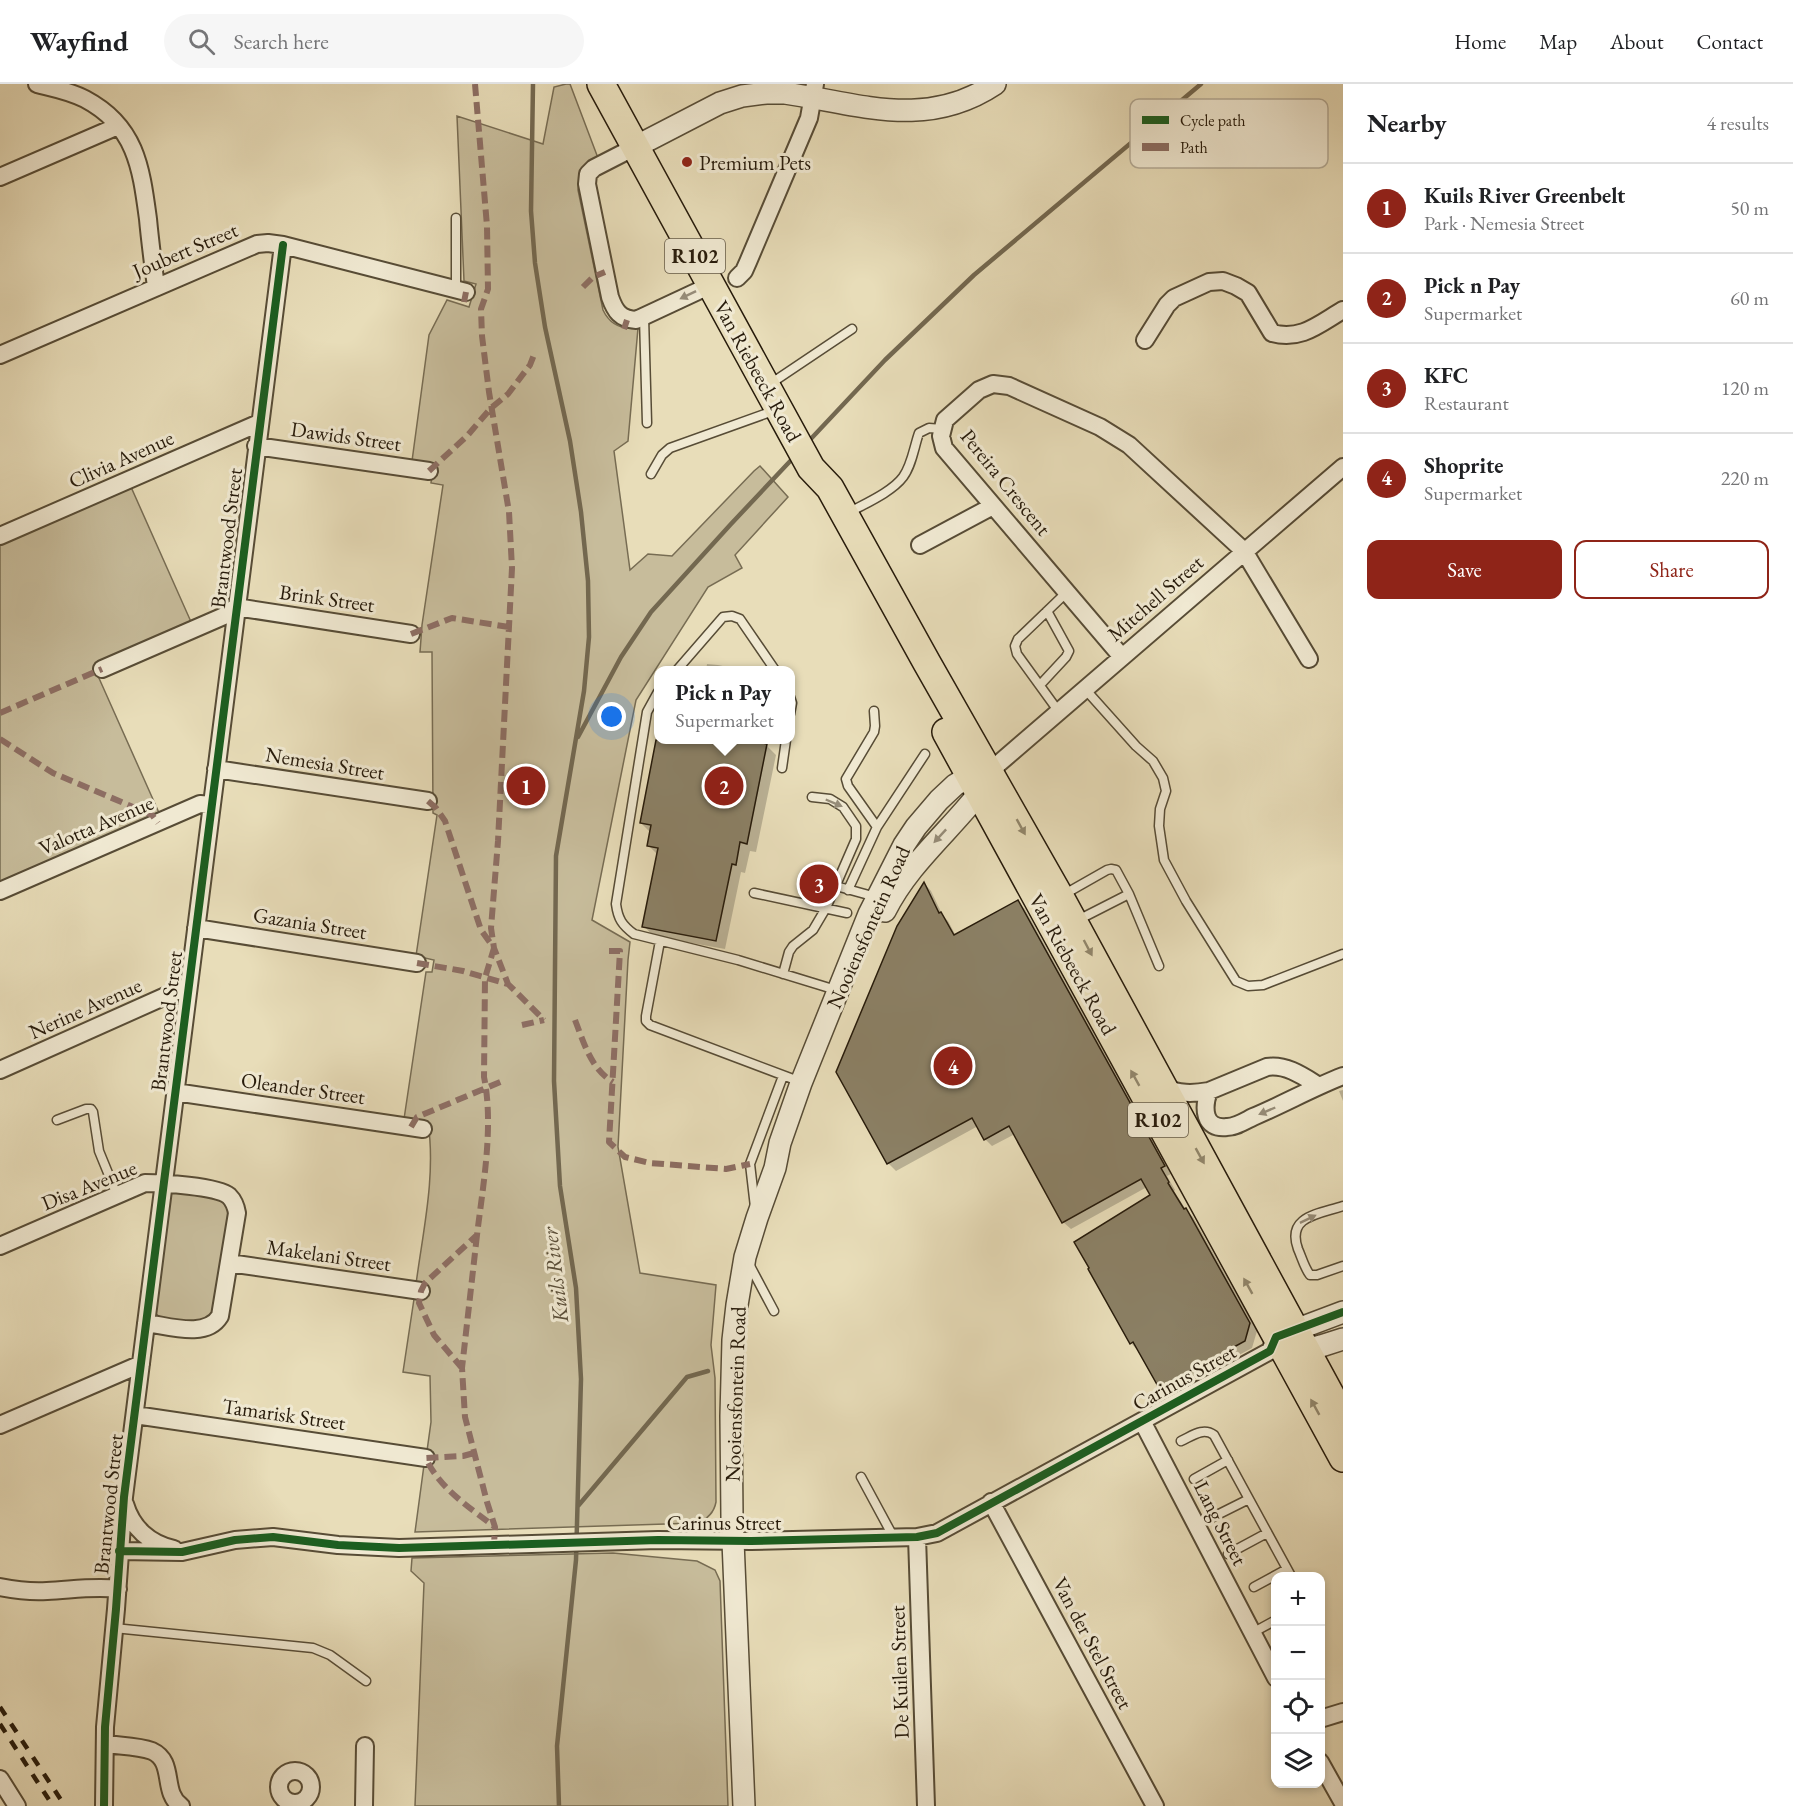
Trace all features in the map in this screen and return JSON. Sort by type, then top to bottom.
[{"type":"main road","name":"Van Riebeeck Road","points":[[601,84],[812,468],[830,488],[927,663],[1287,1344],[1343,1418]]},
{"type":"main road","name":"Van Riebeeck Road","points":[[812,468],[816,493],[1060,897],[1163,1087],[1343,1458]]},
{"type":"street","points":[[37,84],[71,93],[108,115],[134,150],[143,178],[156,287]]},
{"type":"street","points":[[711,285],[636,320],[627,320],[619,315],[610,297],[587,184],[588,174],[594,168],[740,93],[814,91],[886,110],[906,112],[947,106],[995,84]]},
{"type":"street","points":[[737,278],[744,271],[809,118],[814,91]]},
{"type":"street","points":[[0,177],[118,126]]},
{"type":"street","name":"Joubert Street","points":[[0,355],[257,244],[283,245],[461,290]]},
{"type":"street","name":"Brantwood Street","points":[[104,1804],[105,1727],[124,1497],[283,245]]},
{"type":"street","points":[[1145,340],[1174,298],[1209,282],[1223,281],[1248,294],[1272,333],[1284,336],[1309,330],[1343,309]]},
{"type":"street","name":"Pereira Crescent","points":[[1122,657],[944,448],[941,436],[945,420],[979,390],[993,384],[1009,386],[1100,427],[1129,445],[1244,551],[1309,659]]},
{"type":"street","name":"Clivia Avenue","points":[[0,536],[259,423]]},
{"type":"street","name":"Dawids Street","points":[[256,446],[429,471]]},
{"type":"street","name":"Mitchell Street","points":[[985,775],[1343,467]]},
{"type":"street","points":[[920,545],[993,506]]},
{"type":"street","points":[[102,669],[224,616],[236,608]]},
{"type":"street","name":"Brink Street","points":[[236,608],[411,634]]},
{"type":"street","name":"Nemesia Street","points":[[216,769],[428,801]]},
{"type":"street","name":"Nooiensfontein Road","points":[[775,1168],[789,1144],[812,1092],[843,992],[877,897],[904,845],[916,827],[955,785],[985,775]]},
{"type":"street","name":"Nooiensfontein Road","points":[[744,1806],[733,1540],[731,1416],[736,1305],[745,1257],[775,1168],[792,1079],[843,992],[888,904],[904,879],[985,775]]},
{"type":"street","name":"Valotta Avenue","points":[[0,891],[200,804],[211,805]]},
{"type":"street","name":"Gazania Street","points":[[196,928],[417,963]]},
{"type":"street","name":"Nerine Avenue","points":[[0,1070],[188,987]]},
{"type":"street","points":[[1163,1087],[1179,1093],[1192,1094],[1209,1091],[1267,1067],[1277,1066],[1319,1086]]},
{"type":"street","points":[[1209,1091],[1205,1102],[1205,1111],[1209,1120],[1214,1125],[1229,1127],[1343,1077]]},
{"type":"street","name":"Oleander Street","points":[[175,1092],[423,1129]]},
{"type":"street","name":"Disa Avenue","points":[[0,1246],[144,1183],[164,1183]]},
{"type":"street","points":[[146,1323],[195,1330],[202,1330],[214,1324],[222,1311],[237,1213],[229,1196],[217,1191],[164,1183]]},
{"type":"street","name":"Makelani Street","points":[[229,1263],[421,1291]]},
{"type":"street","name":"Carinus Street","points":[[119,1551],[182,1552],[235,1540],[273,1537],[368,1548],[399,1548],[658,1540],[917,1537],[937,1533],[1343,1312]]},
{"type":"street","name":"Carinus Street","points":[[1287,1344],[1343,1339]]},
{"type":"street","points":[[0,1425],[141,1364]]},
{"type":"street","name":"Tamarisk Street","points":[[135,1414],[426,1458]]},
{"type":"street","name":"Lang Street","points":[[1142,1421],[1271,1670]]},
{"type":"street","name":"Carinus Street","points":[[124,1497],[130,1516],[148,1538],[157,1544],[177,1549],[198,1548]]},
{"type":"street","name":"Van der Stel Street","points":[[991,1502],[1155,1806]]},
{"type":"street","name":"De Kuilen Street","points":[[917,1537],[926,1806]]},
{"type":"street","points":[[0,1587],[44,1591],[103,1587],[117,1589]]},
{"type":"street","points":[[1325,1717],[1343,1712]]},
{"type":"street","points":[[106,1744],[150,1750],[162,1757],[167,1768],[170,1792],[181,1806]]},
{"type":"street","points":[[363,1806],[365,1746]]},
{"type":"street","points":[[1325,1771],[1343,1803]]},
{"type":"street","points":[[0,1779],[17,1806]]},
{"type":"lane","points":[[456,218],[461,290]]},
{"type":"lane","points":[[644,317],[647,423]]},
{"type":"lane","points":[[651,474],[662,455],[670,448],[779,407],[852,329]]},
{"type":"lane","points":[[845,515],[896,484],[904,476],[919,433],[928,428],[942,429]]},
{"type":"lane","points":[[1059,712],[1017,654],[1015,646],[1018,639],[1067,592]]},
{"type":"lane","points":[[1040,685],[1069,651],[1047,611]]},
{"type":"lane","points":[[680,666],[723,617],[732,616],[740,619],[772,666]]},
{"type":"lane","points":[[1085,689],[1136,746],[1153,761],[1163,778],[1166,791],[1160,809],[1159,826],[1164,860],[1186,901],[1236,981],[1248,986],[1263,986],[1343,954]]},
{"type":"lane","points":[[654,699],[647,712],[616,904],[618,918],[634,934],[738,960],[843,992]]},
{"type":"lane","points":[[874,711],[874,732],[846,779],[848,786],[878,827]]},
{"type":"lane","points":[[782,768],[785,744]]},
{"type":"lane","points":[[848,890],[878,827],[925,754]]},
{"type":"lane","points":[[783,974],[789,952],[813,930],[826,908],[856,839],[856,826],[848,812],[838,802],[813,798]]},
{"type":"lane","points":[[1060,897],[1111,869],[1116,870],[1129,894],[1159,966]]},
{"type":"lane","points":[[836,886],[877,897]]},
{"type":"lane","points":[[754,893],[847,913]]},
{"type":"lane","points":[[1074,922],[1129,894]]},
{"type":"lane","points":[[660,941],[646,1021],[650,1025],[792,1079],[750,1164],[757,1218]]},
{"type":"lane","points":[[57,1120],[91,1109],[99,1151],[117,1195]]},
{"type":"lane","points":[[1343,1206],[1301,1220],[1295,1228],[1295,1240],[1305,1268],[1310,1275],[1317,1275],[1343,1266]]},
{"type":"lane","points":[[745,1257],[774,1311]]},
{"type":"lane","points":[[1180,1441],[1204,1431],[1209,1431],[1214,1435],[1288,1572]]},
{"type":"lane","points":[[1194,1479],[1228,1460]]},
{"type":"lane","points":[[861,1477],[894,1538]]},
{"type":"lane","points":[[1197,1525],[1249,1499]]},
{"type":"lane","points":[[1228,1554],[1267,1533]]},
{"type":"lane","points":[[1254,1587],[1271,1580]]},
{"type":"lane","points":[[1252,1633],[1271,1622]]},
{"type":"lane","points":[[114,1628],[314,1648],[330,1655],[366,1681]]},
{"type":"shaded area","points":[[570,84],[598,158],[580,174],[578,190],[603,310],[613,323],[627,328],[638,328],[628,441],[614,451],[630,570],[648,554],[672,556],[760,466],[788,497],[735,555],[742,568],[708,587],[658,666],[654,666],[654,672],[636,700],[592,920],[630,942],[618,1147],[640,1273],[716,1285],[711,1345],[715,1378],[716,1502],[710,1515],[697,1523],[415,1532],[424,1465],[430,1467],[433,1452],[427,1451],[431,1422],[430,1376],[403,1372],[414,1299],[422,1300],[424,1285],[416,1284],[430,1183],[430,1142],[428,1122],[404,1119],[426,972],[432,972],[434,960],[416,956],[437,815],[433,813],[432,652],[420,652],[443,485],[431,483],[433,464],[412,461],[429,335],[447,300],[469,307],[476,284],[464,281],[457,116],[543,144],[554,87]]},
{"type":"shaded area","points":[[131,487],[192,624],[94,667],[160,815],[0,884],[0,545]]},
{"type":"shaded area","points":[[173,1192],[216,1198],[225,1203],[230,1213],[212,1316],[196,1323],[162,1318],[154,1310],[170,1195]]},
{"type":"shaded area","points":[[613,1553],[697,1561],[715,1570],[720,1581],[728,1806],[415,1806],[424,1583],[411,1571],[412,1558]]},
{"type":"building","points":[[655,744],[767,744],[747,844],[740,842],[736,865],[732,864],[716,941],[642,927],[658,848],[647,846],[651,825],[640,823]]},
{"type":"building","points":[[924,882],[939,913],[941,912],[954,935],[1018,900],[1165,1166],[1161,1168],[1168,1183],[1184,1209],[1186,1208],[1250,1323],[1245,1341],[1159,1388],[1133,1342],[1130,1344],[1074,1242],[1150,1195],[1141,1179],[1062,1223],[1009,1126],[984,1140],[972,1118],[887,1164],[836,1072],[897,926]]},
{"type":"waterway","name":"Kuils River","points":[[533,84],[531,211],[535,263],[545,327],[570,441],[581,512],[588,581],[589,637],[584,691],[556,856],[554,1081],[560,1186],[576,1288],[581,1379],[576,1560],[557,1746],[559,1806]]},
{"type":"waterway","points":[[1183,99],[1201,84]]},
{"type":"waterway","points":[[807,443],[885,360],[974,275],[1130,144]]},
{"type":"waterway","points":[[578,737],[621,657],[651,612],[795,456]]},
{"type":"waterway","points":[[578,1506],[687,1377],[708,1371]]},
{"type":"railway","points":[[0,1707],[65,1806]]},
{"type":"railway","points":[[0,1724],[53,1806]]},
{"type":"marked path","points":[[475,84],[487,226],[488,289],[481,309],[482,336],[509,512],[512,568],[498,841],[491,928],[494,948],[508,984]]},
{"type":"marked path","points":[[583,287],[593,277],[605,272]]},
{"type":"marked path","points":[[464,302],[466,292]]},
{"type":"marked path","points":[[624,329],[627,320]]},
{"type":"marked path","points":[[429,471],[467,436],[491,408],[508,394],[530,365],[535,352]]},
{"type":"marked path","points":[[411,634],[452,618],[509,627]]},
{"type":"marked path","points":[[0,713],[102,669]]},
{"type":"marked path","points":[[0,739],[53,773],[152,815],[158,823]]},
{"type":"marked path","points":[[428,801],[445,821],[481,930],[494,948],[485,978],[484,1077],[488,1135],[477,1235],[425,1283],[419,1303],[434,1335],[462,1368]]},
{"type":"marked path","points":[[609,951],[620,951],[609,1142],[625,1157],[650,1163],[726,1169],[750,1164]]},
{"type":"marked path","points":[[417,963],[463,971],[508,984],[544,1020]]},
{"type":"marked path","points":[[522,1025],[544,1020]]},
{"type":"marked path","points":[[575,1020],[594,1063],[605,1077],[613,1082]]},
{"type":"marked path","points":[[411,1127],[417,1117],[505,1080]]},
{"type":"marked path","points":[[477,1235],[462,1368],[465,1417],[495,1527],[494,1545]]},
{"type":"marked path","points":[[474,1453],[463,1456],[426,1458],[431,1469],[447,1488],[495,1527]]},
{"type":"cycle path","points":[[104,1806],[105,1727],[124,1497],[283,245]]},
{"type":"cycle path","points":[[119,1551],[182,1552],[235,1540],[273,1537],[338,1545],[399,1548],[658,1540],[751,1541],[917,1537],[937,1533],[1270,1351],[1276,1337],[1343,1312]]},
{"type":"place","name":"Premium Pets","points":[[687,162]]},
{"type":"place","name":"Kuils River Greenbelt","points":[[526,786]]},
{"type":"place","name":"Pick n Pay","points":[[724,786]]},
{"type":"place","name":"KFC","points":[[819,884]]},
{"type":"place","name":"Shoprite","points":[[953,1066]]}]
